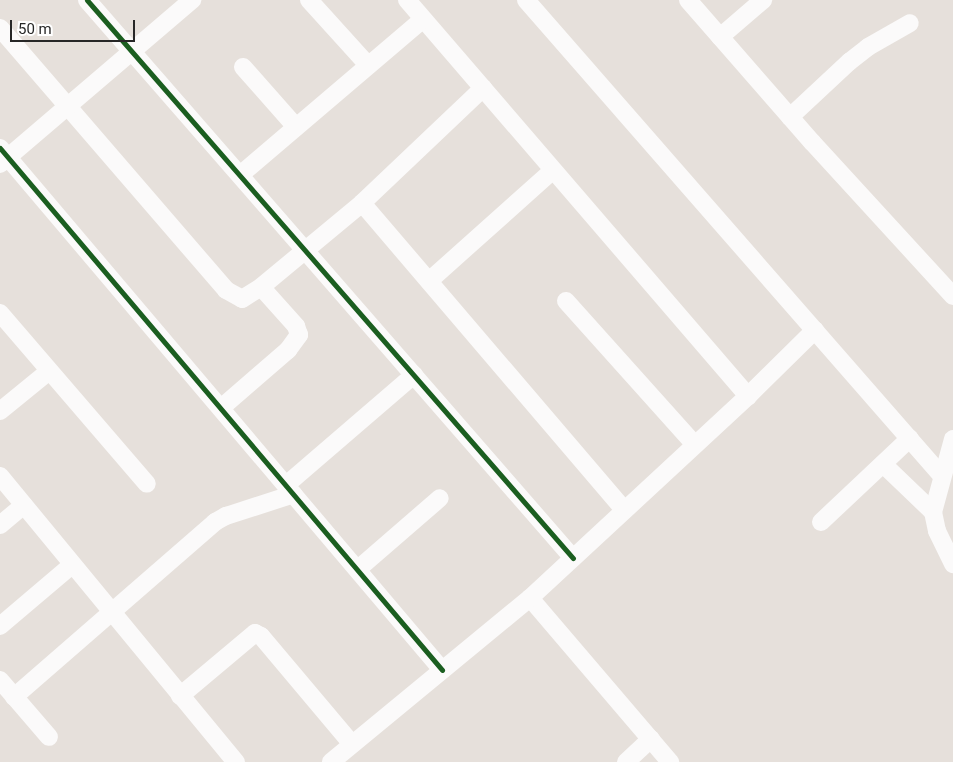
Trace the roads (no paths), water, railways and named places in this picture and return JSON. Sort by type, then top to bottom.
[{"type":"street","points":[[87,0],[573,558]]},
{"type":"street","points":[[309,0],[368,66]]},
{"type":"street","points":[[407,0],[748,396]]},
{"type":"street","points":[[526,0],[945,480]]},
{"type":"street","points":[[688,0],[790,117],[953,296]]},
{"type":"street","points":[[720,37],[762,0]]},
{"type":"street","points":[[188,1],[69,107],[3,157],[221,408],[442,670]]},
{"type":"street","points":[[240,175],[424,19]]},
{"type":"street","points":[[790,117],[849,62],[868,47],[910,23]]},
{"type":"street","points":[[0,28],[226,290],[242,299],[261,287],[362,203],[483,88]]},
{"type":"street","points":[[243,67],[296,127]]},
{"type":"street","points":[[429,281],[553,170]]},
{"type":"street","points":[[362,203],[624,510]]},
{"type":"street","points":[[221,408],[288,350],[299,335],[296,326],[261,287]]},
{"type":"street","points":[[566,301],[695,445]]},
{"type":"street","points":[[0,313],[147,484]]},
{"type":"street","points":[[331,762],[530,598],[748,396],[815,330]]},
{"type":"street","points":[[0,411],[49,371]]},
{"type":"street","points":[[14,697],[215,522],[290,489],[414,375]]},
{"type":"street","points":[[820,522],[910,438]]},
{"type":"street","points":[[953,439],[945,480],[933,512],[937,531],[953,564]]},
{"type":"street","points":[[883,464],[933,512]]},
{"type":"street","points":[[0,476],[111,613],[236,762]]},
{"type":"street","points":[[358,569],[440,498]]},
{"type":"street","points":[[0,525],[24,505]]},
{"type":"street","points":[[0,626],[72,565]]},
{"type":"street","points":[[530,598],[670,762]]},
{"type":"street","points":[[180,696],[255,633],[261,636],[352,744]]},
{"type":"street","points":[[0,680],[49,737]]},
{"type":"street","points":[[626,762],[651,740]]}]
